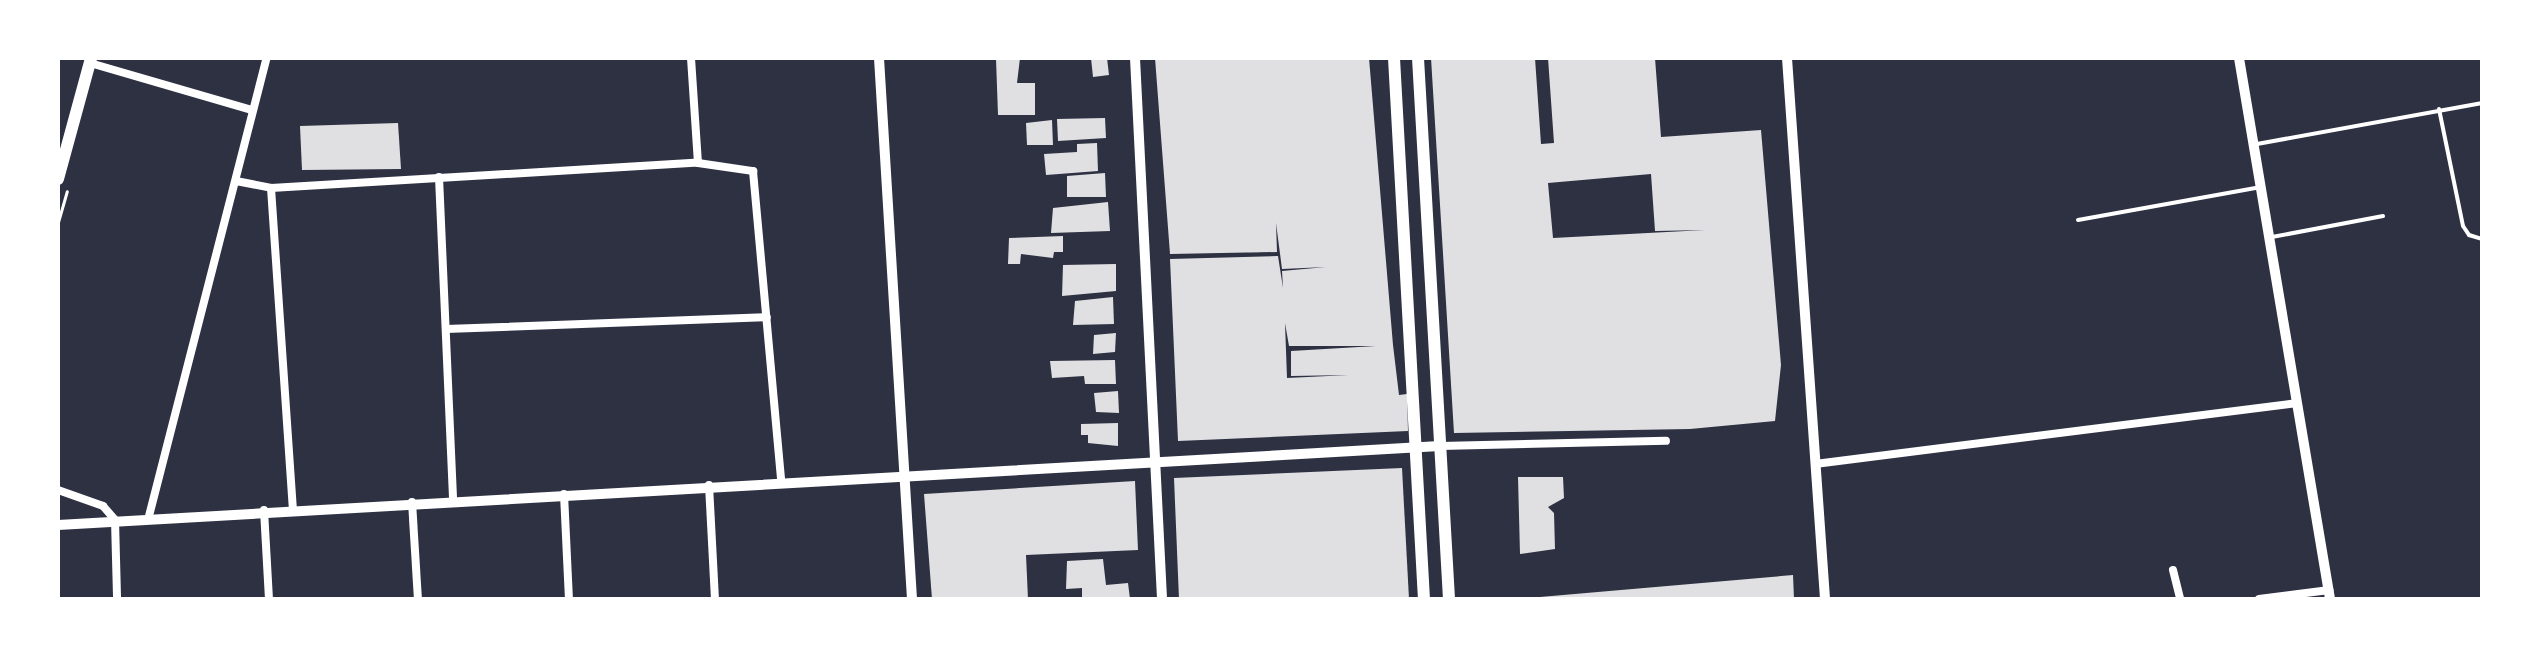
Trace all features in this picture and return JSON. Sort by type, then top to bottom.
[{"type":"main road","points":[[1394,58],[1424,599]]},
{"type":"main road","points":[[1418,58],[1449,599]]},
{"type":"main road","points":[[58,179],[90,61]]},
{"type":"main road","points":[[1403,223],[1427,221]]},
{"type":"street","points":[[149,516],[267,58]]},
{"type":"street","points":[[691,58],[698,163]]},
{"type":"street","points":[[879,58],[912,599]]},
{"type":"street","points":[[1135,58],[1162,599]]},
{"type":"street","points":[[1787,58],[1825,599]]},
{"type":"street","points":[[2239,58],[2329,594],[2259,599]]},
{"type":"street","points":[[90,61],[252,110]]},
{"type":"street","points":[[236,181],[271,188],[698,163],[753,171],[781,481]]},
{"type":"street","points":[[439,177],[453,499]]},
{"type":"street","points":[[271,188],[293,508]]},
{"type":"street","points":[[446,329],[767,317]]},
{"type":"street","points":[[1815,464],[2297,403]]},
{"type":"street","points":[[58,525],[264,509],[1415,447],[1666,441]]},
{"type":"street","points":[[709,485],[715,599]]},
{"type":"street","points":[[58,490],[103,506],[115,520],[117,599]]},
{"type":"street","points":[[564,493],[569,599]]},
{"type":"street","points":[[412,501],[418,599]]},
{"type":"street","points":[[264,509],[269,599]]},
{"type":"street","points":[[2173,570],[2180,599]]},
{"type":"lane","points":[[2254,145],[2482,103]]},
{"type":"lane","points":[[2439,109],[2463,226],[2469,235],[2482,239]]},
{"type":"lane","points":[[2078,220],[2261,187]]},
{"type":"lane","points":[[2269,237],[2383,216]]},
{"type":"building","points":[[1020,58],[1017,83],[1035,83],[1035,115],[998,115],[996,59]]},
{"type":"building","points":[[1091,58],[1107,58],[1109,75],[1093,77]]},
{"type":"building","points":[[1155,58],[1369,58],[1393,345],[1399,395],[1407,394],[1408,431],[1178,441],[1170,259],[1278,256],[1283,288],[1282,271],[1326,267],[1282,269],[1276,223],[1277,252],[1170,254]],"holes":[[[1285,323],[1289,346],[1376,346],[1291,351],[1291,376],[1349,375],[1287,378]]]},
{"type":"building","points":[[1431,58],[1535,58],[1541,144],[1554,143],[1548,58],[1655,58],[1661,137],[1761,130],[1781,365],[1775,421],[1690,429],[1454,433]],"holes":[[[1651,174],[1655,231],[1705,230],[1553,238],[1548,183]]]},
{"type":"building","points":[[1105,118],[1106,138],[1058,141],[1057,119]]},
{"type":"building","points":[[1052,120],[1053,145],[1027,145],[1026,123]]},
{"type":"building","points":[[398,123],[401,169],[302,170],[300,126]]},
{"type":"building","points":[[1097,143],[1098,171],[1046,175],[1044,154],[1077,152],[1077,144]]},
{"type":"building","points":[[1105,173],[1106,197],[1067,197],[1067,176]]},
{"type":"building","points":[[1108,202],[1110,231],[1051,233],[1053,208]]},
{"type":"building","points":[[1063,236],[1063,252],[1054,252],[1053,258],[1021,254],[1020,264],[1008,264],[1009,238]]},
{"type":"building","points":[[1116,264],[1116,291],[1062,296],[1063,265]]},
{"type":"building","points":[[1113,297],[1114,324],[1073,325],[1075,301]]},
{"type":"building","points":[[1116,333],[1115,352],[1093,354],[1094,335]]},
{"type":"building","points":[[1115,360],[1116,384],[1085,384],[1084,376],[1052,378],[1050,361]]},
{"type":"building","points":[[1118,391],[1119,413],[1096,412],[1094,393]]},
{"type":"building","points":[[1118,423],[1118,446],[1088,443],[1088,435],[1081,435],[1081,424]]},
{"type":"building","points":[[1402,468],[1409,599],[1179,599],[1174,478]]},
{"type":"building","points":[[1518,477],[1563,477],[1564,498],[1548,507],[1554,513],[1555,549],[1520,554]]},
{"type":"building","points":[[1135,481],[1138,550],[1026,555],[1028,599],[932,599],[924,494]]},
{"type":"building","points":[[1103,559],[1106,585],[1128,583],[1130,599],[1082,599],[1082,588],[1066,589],[1067,561]]},
{"type":"building","points":[[1793,575],[1794,599],[1540,599],[1540,597]]}]
